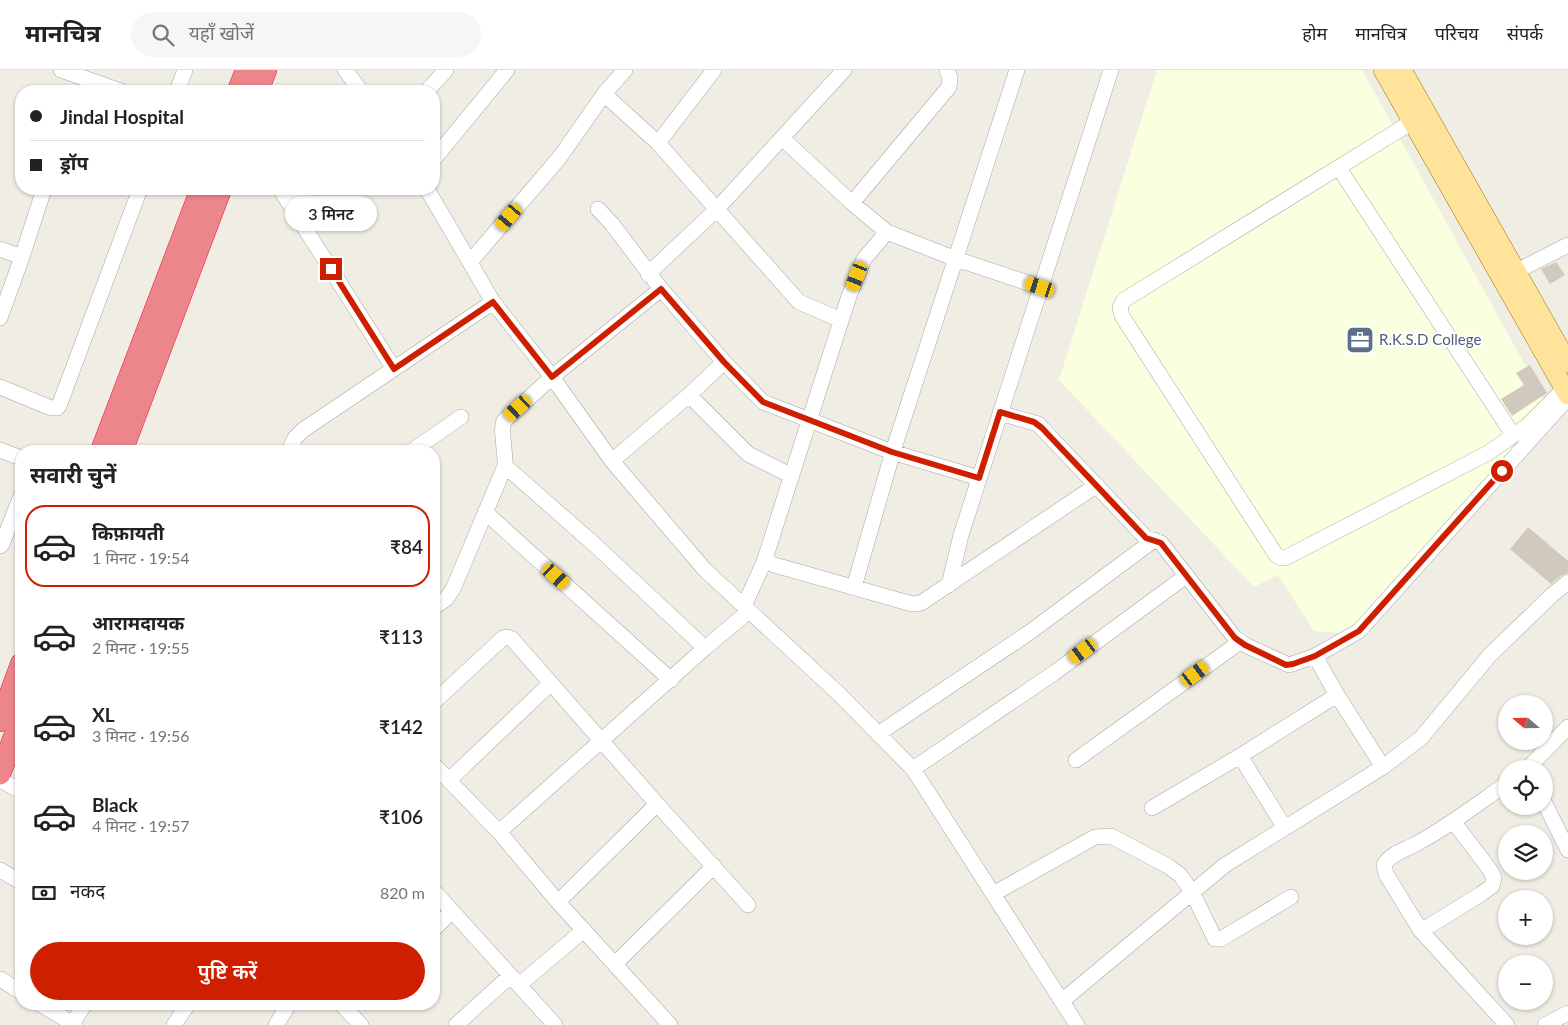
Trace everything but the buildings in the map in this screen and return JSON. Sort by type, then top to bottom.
[{"type":"highway","points":[[240,85],[246,70]]},
{"type":"highway","points":[[260,85],[266,70]]},
{"type":"highway","points":[[103,445],[199,195]]},
{"type":"highway","points":[[124,445],[219,195]]},
{"type":"highway","points":[[0,721],[15,680]]},
{"type":"highway","points":[[0,774],[15,734]]},
{"type":"main road","points":[[1383,70],[1412,122],[1509,275],[1568,363]]},
{"type":"main road","points":[[1402,70],[1509,275],[1567,394]]},
{"type":"street","points":[[61,70],[78,84]]},
{"type":"street","points":[[179,85],[185,70]]},
{"type":"street","points":[[345,70],[356,85]]},
{"type":"street","points":[[433,85],[446,70]]},
{"type":"street","points":[[440,152],[507,70]]},
{"type":"street","points":[[470,262],[560,157],[604,94],[625,70]]},
{"type":"street","points":[[658,142],[714,70]]},
{"type":"street","points":[[648,274],[717,208],[783,139],[844,70]]},
{"type":"street","points":[[852,203],[949,87],[950,78],[947,70]]},
{"type":"street","points":[[854,587],[892,452],[1017,70]]},
{"type":"street","points":[[949,585],[960,534],[1111,70]]},
{"type":"street","points":[[604,94],[658,142],[799,302],[841,320]]},
{"type":"street","points":[[1412,122],[1124,300],[1120,306],[1122,316],[1278,557],[1285,558],[1488,453],[1527,426],[1567,394]]},
{"type":"street","points":[[783,139],[852,203],[887,232],[956,259],[1040,287]]},
{"type":"street","points":[[1339,168],[1513,435]]},
{"type":"street","points":[[0,318],[42,195]]},
{"type":"street","points":[[0,387],[51,408],[59,406],[138,195]]},
{"type":"street","points":[[284,195],[394,369]]},
{"type":"street","points":[[430,195],[493,302],[552,377],[612,461],[704,570],[838,693],[913,769],[1077,1025]]},
{"type":"street","points":[[598,209],[612,224],[648,274],[724,362],[763,402],[892,452],[979,478]]},
{"type":"street","points":[[499,832],[671,680],[746,608],[764,562],[841,320],[864,259],[887,232]]},
{"type":"street","points":[[1509,275],[1568,246]]},
{"type":"street","points":[[0,249],[22,257]]},
{"type":"street","points":[[440,602],[446,600],[453,589],[506,466],[502,425],[507,418],[552,377],[661,289]]},
{"type":"street","points":[[292,445],[295,438],[303,430],[493,302]]},
{"type":"street","points":[[612,461],[689,395],[724,362]]},
{"type":"street","points":[[1000,412],[1038,424],[1146,538],[1161,543],[1235,638],[1286,665],[1315,656],[1359,631],[1567,394]]},
{"type":"street","points":[[689,395],[748,454],[792,476]]},
{"type":"street","points":[[421,445],[461,417]]},
{"type":"street","points":[[0,450],[15,456]]},
{"type":"street","points":[[506,466],[596,544],[705,648]]},
{"type":"street","points":[[764,562],[912,604],[921,604],[1097,485]]},
{"type":"street","points":[[0,546],[15,511]]},
{"type":"street","points":[[485,512],[671,680]]},
{"type":"street","points":[[878,734],[1030,632],[1154,540]]},
{"type":"street","points":[[913,769],[1054,672],[1186,576]]},
{"type":"street","points":[[1062,1001],[1225,865],[1383,767],[1421,738],[1490,655],[1568,582]]},
{"type":"street","points":[[440,696],[503,638],[512,639],[748,905]]},
{"type":"street","points":[[1076,760],[1240,642]]},
{"type":"street","points":[[1315,656],[1336,695],[1383,767]]},
{"type":"street","points":[[449,780],[551,683]]},
{"type":"street","points":[[1152,808],[1240,756],[1336,695]]},
{"type":"street","points":[[1536,760],[1568,727]]},
{"type":"street","points":[[1240,756],[1285,828]]},
{"type":"street","points":[[440,771],[499,832],[558,902],[670,1025]]},
{"type":"street","points":[[0,780],[15,788]]},
{"type":"street","points":[[1498,790],[1453,821],[1392,856],[1386,860],[1384,865],[1386,874],[1421,931],[1507,1025]]},
{"type":"street","points":[[558,902],[657,804]]},
{"type":"street","points":[[1550,815],[1568,850]]},
{"type":"street","points":[[1421,931],[1492,886],[1494,878],[1490,870],[1453,821]]},
{"type":"street","points":[[993,894],[1095,837],[1105,835],[1111,836],[1175,870],[1192,892],[1213,937],[1218,940],[1291,897]]},
{"type":"street","points":[[615,964],[714,866]]},
{"type":"street","points":[[0,870],[15,879]]},
{"type":"street","points":[[440,898],[555,1025]]},
{"type":"street","points":[[440,922],[452,911]]},
{"type":"street","points":[[456,1025],[584,930]]},
{"type":"street","points":[[0,979],[15,988]]},
{"type":"street","points":[[50,1010],[73,1024],[81,1010]]},
{"type":"street","points":[[174,1025],[184,1010]]},
{"type":"street","points":[[276,1025],[285,1010]]},
{"type":"street","points":[[352,1010],[361,1025]]},
{"type":"street","points":[[1545,1025],[1568,1013]]},
{"type":"shaded area","points":[[1157,70],[1362,70],[1551,412],[1354,634],[1314,631],[1278,575],[1254,587],[1059,380]]},
{"type":"place","name":"R.K.S.D College","points":[[1360,340]]},
{"type":"route","points":[[331,269],[394,369],[493,302],[552,377],[661,289],[724,362],[763,402],[769,406],[892,452],[979,478],[1000,412],[1034,422],[1042,428],[1146,538],[1161,543],[1235,638],[1245,645],[1286,665],[1315,656],[1359,631],[1502,471]]}]
